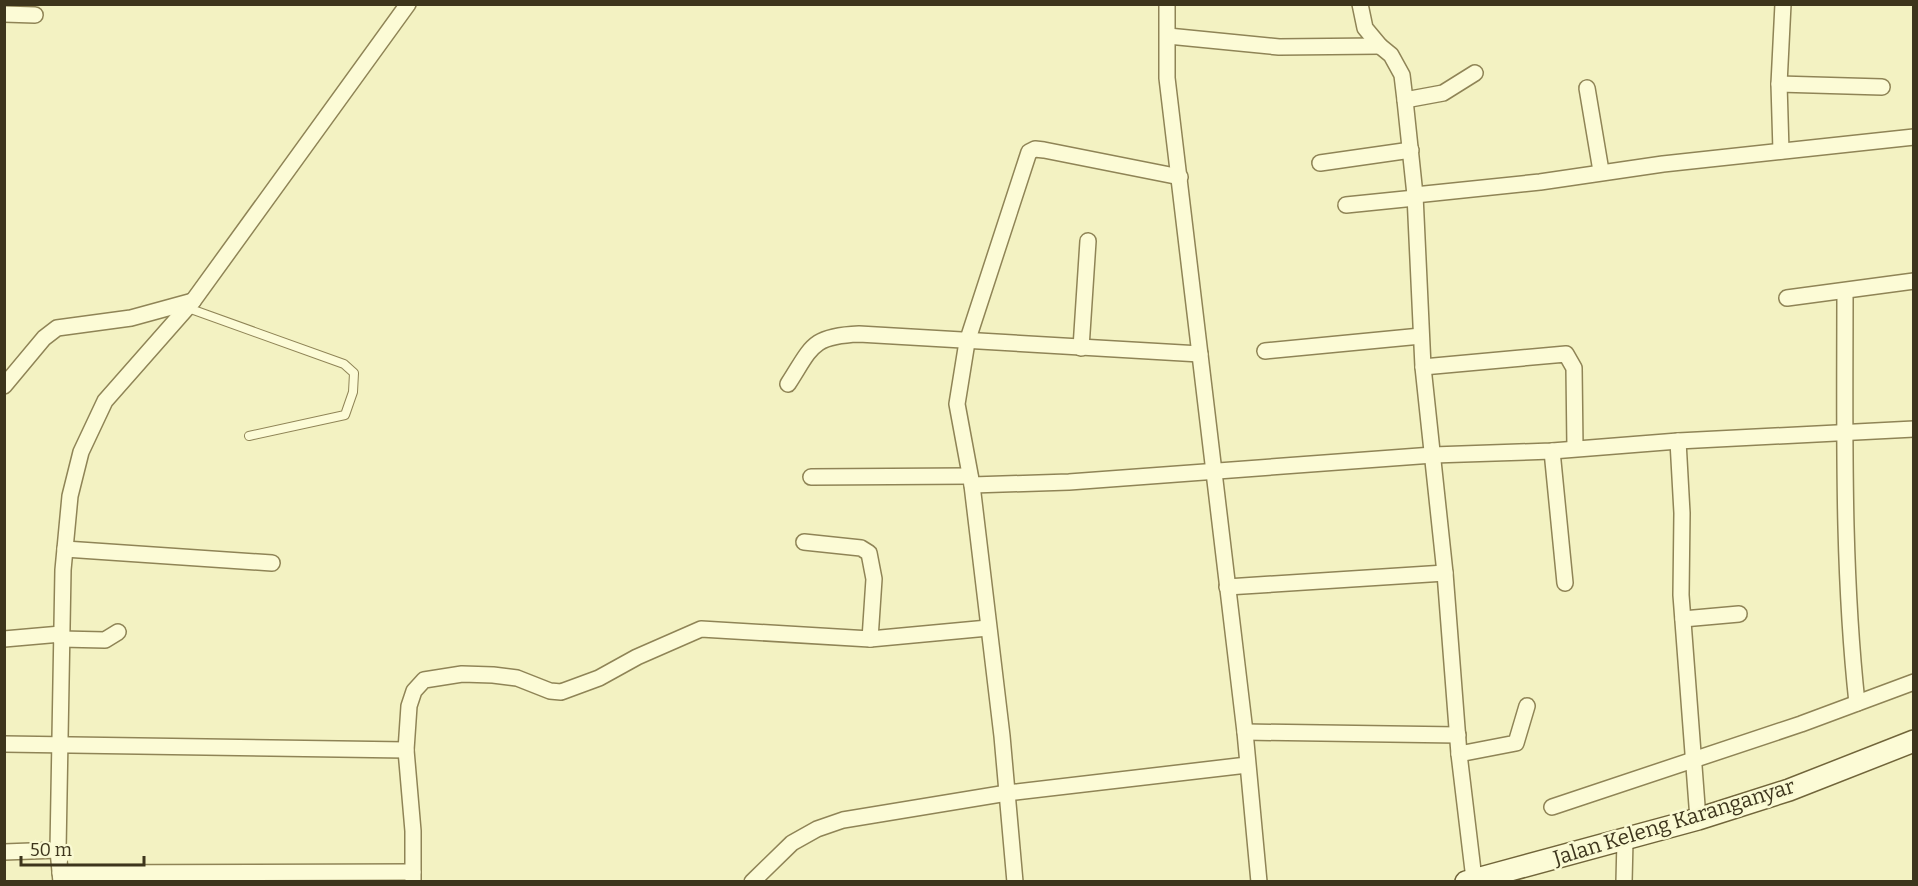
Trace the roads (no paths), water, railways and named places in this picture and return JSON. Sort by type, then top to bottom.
[{"type":"main road","name":"Jalan Keleng Karanganyar","points":[[1470,880],[1698,819],[1789,790],[1914,741]]},
{"type":"street","points":[[408,4],[191,305],[105,401],[81,453],[70,496],[65,549],[61,637],[58,850],[60,877],[413,877],[413,831],[406,750],[409,706],[414,692],[424,680],[433,677],[462,674],[501,676],[517,678],[549,691],[561,692],[599,678],[648,652],[701,629],[870,639],[988,628]]},
{"type":"street","points":[[1167,4],[1167,78],[1215,470],[1245,732],[1259,879]]},
{"type":"street","points":[[1360,4],[1365,28],[1391,55],[1402,75],[1415,196],[1423,367],[1445,573],[1459,754],[1469,834],[1470,880]]},
{"type":"street","points":[[1781,151],[1779,84],[1783,4]]},
{"type":"street","points":[[4,14],[35,15]]},
{"type":"street","points":[[1168,36],[1279,47],[1380,46]]},
{"type":"street","points":[[1405,100],[1443,93],[1475,73]]},
{"type":"street","points":[[1779,84],[1882,87]]},
{"type":"street","points":[[1587,88],[1601,171]]},
{"type":"street","points":[[1346,205],[1540,182],[1601,171],[1914,137]]},
{"type":"street","points":[[1015,882],[971,481],[957,404],[967,342],[1029,152],[1035,149],[1044,150],[1180,177]]},
{"type":"street","points":[[1320,163],[1411,150]]},
{"type":"street","points":[[1080,348],[1088,241]]},
{"type":"street","points":[[1787,298],[1914,281]]},
{"type":"street","points":[[1845,291],[1845,516],[1849,626],[1857,703]]},
{"type":"street","points":[[4,386],[44,338],[57,328],[78,323],[131,318],[191,305]]},
{"type":"street","points":[[788,384],[814,345],[832,335],[859,334],[1200,354]]},
{"type":"street","points":[[1264,351],[1421,336]]},
{"type":"street","points":[[1423,367],[1566,354],[1574,368],[1575,448]]},
{"type":"street","points":[[811,477],[1069,482],[1432,455],[1552,451],[1678,441],[1914,429]]},
{"type":"street","points":[[1678,441],[1683,619],[1698,819]]},
{"type":"street","points":[[1552,451],[1565,583]]},
{"type":"street","points":[[804,542],[861,548],[869,552],[874,579],[870,639]]},
{"type":"street","points":[[65,549],[272,563]]},
{"type":"street","points":[[1227,588],[1445,573]]},
{"type":"street","points":[[1683,619],[1739,614]]},
{"type":"street","points":[[4,639],[61,637],[105,640],[118,632]]},
{"type":"street","points":[[1552,807],[1800,724],[1914,682]]},
{"type":"street","points":[[1459,754],[1516,743],[1527,706]]},
{"type":"street","points":[[1245,732],[1458,735]]},
{"type":"street","points":[[4,744],[406,750]]},
{"type":"street","points":[[752,882],[792,843],[817,829],[843,820],[1007,793],[1247,765]]},
{"type":"street","points":[[1624,882],[1625,840]]},
{"type":"street","points":[[4,852],[58,850]]},
{"type":"lane","points":[[191,305],[345,364],[354,373],[353,392],[345,415],[249,436]]}]
